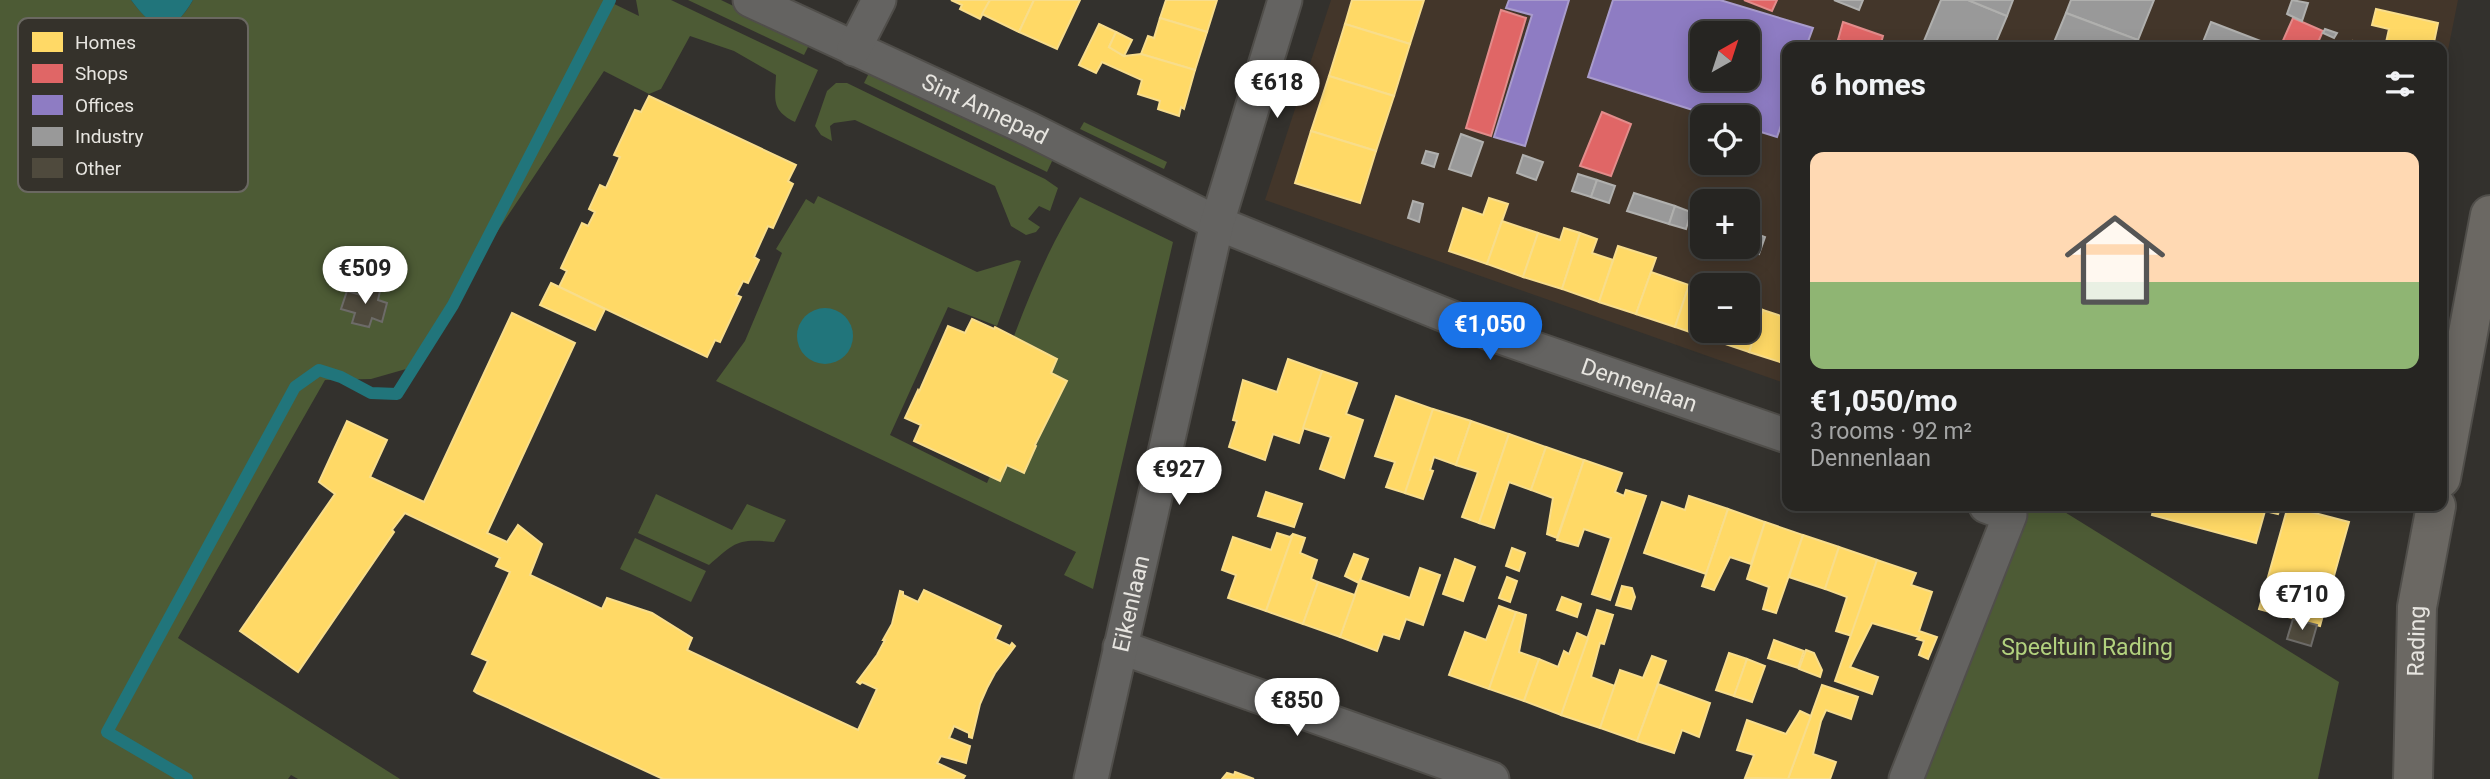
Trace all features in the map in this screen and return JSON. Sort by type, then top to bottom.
[{"type":"main road","points":[[2447,446],[2490,215]]},
{"type":"main road","name":"Rading","points":[[2413,779],[2417,607],[2435,511]]},
{"type":"street","name":"Sint Annepad","points":[[750,0],[1029,129],[1217,223]]},
{"type":"street","points":[[854,49],[879,0]]},
{"type":"street","name":"Eikenlaan","points":[[1091,779],[1217,223],[1285,0]]},
{"type":"street","name":"Dennenlaan","points":[[1217,223],[1492,334],[1782,434]]},
{"type":"street","points":[[1906,779],[2004,511]]},
{"type":"street","points":[[1120,647],[1492,779]]},
{"type":"shaded area","points":[[1331,0],[2458,0],[2447,55],[2447,42],[1782,42],[1782,382],[1265,200]]},
{"type":"green space","points":[[0,0],[131,0],[147,18],[18,18],[18,192],[248,192],[248,18],[180,18],[193,0],[606,0],[639,16],[636,0],[671,0],[818,70],[795,122],[778,108],[776,75],[734,51],[690,36],[661,89],[649,94],[604,71],[406,369],[371,379],[325,380],[178,638],[400,779],[298,779],[291,775],[288,779],[0,779]]},
{"type":"green space","points":[[688,0],[721,0],[810,43],[804,55]]},
{"type":"green space","points":[[870,71],[1053,159],[1047,172],[864,83]]},
{"type":"green space","points":[[836,83],[847,83],[1045,179],[1058,188],[1050,211],[1039,206],[1028,219],[1040,227],[1036,232],[1026,235],[1011,226],[995,186],[855,120],[830,126],[832,141],[821,135],[815,126],[827,91]]},
{"type":"green space","points":[[1084,122],[1167,162],[1164,169],[1080,129]]},
{"type":"green space","points":[[818,196],[977,272],[1021,261],[997,326],[948,307],[890,435],[987,483],[990,476],[1000,480],[1007,465],[1024,473],[1050,406],[1054,408],[1067,381],[1051,373],[1057,358],[1014,336],[1043,265],[1080,197],[1173,242],[1093,589],[1064,575],[1076,552],[716,381],[745,341],[782,253],[776,249],[806,199],[814,204]]},
{"type":"green space","points":[[656,494],[732,530],[747,504],[786,520],[774,542],[738,543],[709,565],[638,533]]},
{"type":"green space","name":"Speeltuin Rading","points":[[2027,511],[2063,511],[2339,682],[2318,779],[1923,779]]},
{"type":"green space","points":[[635,538],[706,571],[691,602],[620,569]]},
{"type":"water","points":[[131,0],[193,0],[180,18],[146,18]]},
{"type":"water","points":[[819,308],[831,308],[841,312],[849,320],[853,336],[849,352],[841,360],[831,364],[819,364],[809,360],[801,352],[797,342],[797,330],[801,320],[809,312]]},
{"type":"building: Homes","points":[[951,0],[990,0],[980,19],[960,9],[962,5]]},
{"type":"building: Homes","points":[[990,0],[1034,0],[1019,32],[982,14]]},
{"type":"building: Homes","points":[[1034,0],[1080,0],[1057,49],[1019,32]]},
{"type":"building: Homes","points":[[1166,0],[1217,0],[1207,32],[1160,18]]},
{"type":"building: Homes","points":[[1352,0],[1424,0],[1410,44],[1345,24]]},
{"type":"building: Homes","points":[[2376,9],[2438,23],[2434,42],[2386,42],[2389,29],[2372,25]]},
{"type":"building: Homes","points":[[1160,18],[1207,32],[1195,70],[1141,54],[1148,36],[1154,38]]},
{"type":"building: Homes","points":[[1099,24],[1116,32],[1109,47],[1124,56],[1141,54],[1195,70],[1184,109],[1181,107],[1179,116],[1158,109],[1160,101],[1138,94],[1142,80],[1102,62],[1096,73],[1079,65]]},
{"type":"building: Homes","points":[[1345,24],[1410,44],[1394,96],[1329,76]]},
{"type":"building: Homes","points":[[1116,32],[1132,40],[1124,56],[1109,47]]},
{"type":"building: Homes","points":[[1329,76],[1394,96],[1376,151],[1311,131]]},
{"type":"building: Homes","points":[[649,96],[796,165],[788,181],[793,184],[773,228],[768,226],[754,257],[759,260],[748,283],[743,281],[736,295],[741,297],[720,342],[715,340],[707,357],[559,287],[567,271],[561,268],[582,223],[588,226],[595,212],[589,209],[600,185],[606,188],[620,157],[614,155],[635,110],[641,112]]},
{"type":"building: Homes","points":[[1311,131],[1376,151],[1360,203],[1295,183]]},
{"type":"building: Homes","points":[[1489,198],[1508,204],[1487,264],[1449,251],[1463,208],[1483,215]]},
{"type":"building: Homes","points":[[1502,221],[1538,233],[1523,277],[1487,264]]},
{"type":"building: Homes","points":[[1564,228],[1580,233],[1562,289],[1523,277],[1538,233],[1560,240]]},
{"type":"building: Homes","points":[[1580,233],[1597,239],[1592,253],[1613,260],[1599,302],[1562,289]]},
{"type":"building: Homes","points":[[1618,246],[1656,258],[1636,314],[1599,302]]},
{"type":"building: Homes","points":[[1651,272],[1689,285],[1675,327],[1636,314]]},
{"type":"building: Homes","points":[[551,283],[605,309],[595,330],[540,305]]},
{"type":"building: Homes","points":[[1689,285],[1690,332],[1675,327]]},
{"type":"building: Homes","points":[[1763,310],[1781,316],[1782,313],[1782,363],[1749,352],[1752,343],[1760,343],[1760,319]]},
{"type":"building: Homes","points":[[512,313],[575,343],[487,533],[507,542],[518,525],[542,544],[530,575],[602,609],[607,598],[652,613],[692,638],[687,650],[858,730],[877,689],[857,682],[885,640],[900,591],[918,602],[924,590],[1001,626],[995,639],[1015,646],[987,688],[980,704],[972,738],[969,733],[954,726],[949,738],[970,746],[966,763],[941,756],[937,763],[965,776],[963,779],[663,779],[477,693],[474,691],[488,661],[472,654],[510,572],[496,566],[500,558],[405,513],[298,672],[240,631],[335,494],[319,482],[347,421],[387,440],[370,477],[424,502]]},
{"type":"building: Homes","points":[[972,319],[994,329],[995,327],[1057,359],[1051,373],[1067,381],[1024,473],[1007,465],[1000,481],[914,441],[921,425],[905,418],[948,326],[965,333]]},
{"type":"building: Homes","points":[[1722,343],[1752,343],[1749,352]]},
{"type":"building: Homes","points":[[1288,359],[1322,371],[1299,443],[1273,434],[1265,460],[1229,447],[1237,421],[1233,420],[1243,380],[1277,392]]},
{"type":"building: Homes","points":[[1322,371],[1357,383],[1346,414],[1363,420],[1344,478],[1320,469],[1331,437],[1303,428]]},
{"type":"building: Homes","points":[[1396,396],[1433,409],[1405,493],[1386,487],[1395,462],[1375,456]]},
{"type":"building: Homes","points":[[1433,409],[1471,421],[1456,465],[1434,457],[1430,470],[1433,471],[1423,499],[1405,493]]},
{"type":"building: Homes","points":[[1471,421],[1509,434],[1479,523],[1462,517],[1478,472],[1456,465]]},
{"type":"building: Homes","points":[[1509,434],[1546,447],[1531,490],[1509,482],[1494,528],[1479,523]]},
{"type":"building: Homes","points":[[1546,447],[1584,460],[1557,538],[1547,534],[1553,498],[1531,490]]},
{"type":"building: Homes","points":[[1584,460],[1622,473],[1615,492],[1624,496],[1626,490],[1646,496],[1610,600],[1592,594],[1611,538],[1584,529],[1578,546],[1557,540]]},
{"type":"building: Homes","points":[[1266,492],[1302,504],[1294,527],[1258,516]]},
{"type":"building: Homes","points":[[1689,496],[1728,509],[1706,574],[1644,553],[1662,502],[1685,510]]},
{"type":"building: Homes","points":[[1728,509],[1765,522],[1751,564],[1730,557],[1714,590],[1702,586]]},
{"type":"building: Homes","points":[[2153,511],[2265,511],[2256,543],[2152,515]]},
{"type":"building: Homes","points":[[2287,511],[2307,511],[2349,522],[2320,626],[2259,609]]},
{"type":"building: Homes","points":[[1765,522],[1803,535],[1776,613],[1763,609],[1769,587],[1747,579]]},
{"type":"building: Homes","points":[[1277,533],[1290,537],[1293,534],[1266,611],[1228,598],[1236,575],[1222,570],[1233,537],[1271,550]]},
{"type":"building: Homes","points":[[1293,534],[1305,538],[1300,553],[1317,560],[1311,579],[1318,582],[1303,624],[1266,611]]},
{"type":"building: Homes","points":[[1803,535],[1839,547],[1825,589],[1789,577]]},
{"type":"building: Homes","points":[[1839,547],[1877,560],[1852,636],[1836,631],[1847,597],[1825,589]]},
{"type":"building: Homes","points":[[1512,548],[1525,553],[1519,571],[1506,566]]},
{"type":"building: Homes","points":[[1354,554],[1368,559],[1359,583],[1345,576]]},
{"type":"building: Homes","points":[[1455,559],[1475,567],[1463,601],[1443,594]]},
{"type":"building: Homes","points":[[1877,560],[1916,573],[1911,585],[1932,592],[1919,631],[1937,637],[1928,659],[1919,655],[1924,641],[1917,639],[1919,637],[1872,623],[1850,667],[1878,677],[1872,694],[1835,681]]},
{"type":"building: Homes","points":[[1420,568],[1440,575],[1423,625],[1406,619],[1399,639],[1383,634],[1377,651],[1340,637],[1360,580],[1410,598]]},
{"type":"building: Homes","points":[[1507,577],[1517,581],[1510,602],[1499,598]]},
{"type":"building: Homes","points":[[1318,582],[1355,595],[1340,637],[1303,624]]},
{"type":"building: Homes","points":[[1622,586],[1632,588],[1635,597],[1631,609],[1616,605]]},
{"type":"building: Homes","points":[[1562,597],[1581,604],[1577,617],[1557,610]]},
{"type":"building: Homes","points":[[1499,606],[1516,612],[1489,689],[1449,675],[1465,632],[1486,640]]},
{"type":"building: Homes","points":[[1597,610],[1613,615],[1604,644],[1600,643],[1591,677],[1615,686],[1600,728],[1561,715]]},
{"type":"building: Homes","points":[[1516,612],[1526,615],[1519,652],[1539,659],[1524,701],[1489,689]]},
{"type":"building: Homes","points":[[1577,633],[1588,638],[1561,715],[1524,701],[1539,659],[1558,667],[1564,651],[1569,654]]},
{"type":"building: Homes","points":[[1774,640],[1804,651],[1798,668],[1768,658]]},
{"type":"building: Homes","points":[[1806,650],[1814,653],[1822,670],[1820,677],[1799,669]]},
{"type":"building: Homes","points":[[1729,653],[1747,659],[1734,696],[1716,690]]},
{"type":"building: Homes","points":[[1652,656],[1666,661],[1637,741],[1600,728],[1620,670],[1643,678]]},
{"type":"building: Homes","points":[[1747,659],[1765,666],[1752,702],[1734,696]]},
{"type":"building: Homes","points":[[1658,684],[1710,703],[1699,737],[1682,730],[1674,753],[1637,741]]},
{"type":"building: Homes","points":[[1822,685],[1858,697],[1851,719],[1826,710],[1821,721],[1813,754],[1836,762],[1830,779],[1788,779]]},
{"type":"building: Homes","points":[[1800,711],[1811,716],[1788,779],[1745,778],[1754,755],[1737,750],[1747,720],[1786,734]]},
{"type":"building: Homes","points":[[1235,772],[1254,779],[1222,779],[1227,773],[1234,775]]},
{"type":"building: Shops","points":[[1744,0],[1777,0],[1772,11]]},
{"type":"building: Shops","points":[[1501,10],[1526,18],[1491,136],[1466,128]]},
{"type":"building: Shops","points":[[2293,18],[2323,31],[2318,42],[2282,42]]},
{"type":"building: Shops","points":[[1843,22],[1883,36],[1881,42],[1838,40]]},
{"type":"building: Shops","points":[[1602,112],[1631,124],[1611,176],[1580,166]]},
{"type":"building: Offices","points":[[1509,0],[1569,0],[1525,146],[1494,137],[1532,15],[1506,8]]},
{"type":"building: Offices","points":[[1613,0],[1720,0],[1813,28],[1808,42],[1782,42],[1782,122],[1777,137],[1760,132],[1760,105],[1690,105],[1690,109],[1588,77]]},
{"type":"building: Industry","points":[[1834,0],[1863,0],[1859,10]]},
{"type":"building: Industry","points":[[1941,0],[1968,0],[2007,16],[1996,42],[1924,41]]},
{"type":"building: Industry","points":[[1968,0],[2013,0],[2007,16]]},
{"type":"building: Industry","points":[[2071,0],[2154,0],[2138,40],[2066,13]]},
{"type":"building: Industry","points":[[2292,0],[2308,3],[2302,21],[2287,14]]},
{"type":"building: Industry","points":[[2066,13],[2138,40],[2137,42],[2054,42]]},
{"type":"building: Industry","points":[[2211,22],[2263,42],[2203,42]]},
{"type":"building: Industry","points":[[2325,29],[2337,33],[2334,38],[2323,33]]},
{"type":"building: Industry","points":[[1461,134],[1483,142],[1471,176],[1449,169]]},
{"type":"building: Industry","points":[[1426,151],[1438,154],[1434,167],[1422,163]]},
{"type":"building: Industry","points":[[1523,155],[1543,162],[1536,180],[1517,173]]},
{"type":"building: Industry","points":[[1578,174],[1597,180],[1591,197],[1572,191]]},
{"type":"building: Industry","points":[[1597,180],[1615,186],[1609,203],[1591,197]]},
{"type":"building: Industry","points":[[1634,193],[1675,206],[1669,224],[1627,211]]},
{"type":"building: Industry","points":[[1413,201],[1423,204],[1419,222],[1408,218]]},
{"type":"building: Industry","points":[[1675,206],[1690,212],[1686,229],[1669,224]]},
{"type":"building: Industry","points":[[1760,235],[1765,237],[1760,251]]},
{"type":"building: Other","points":[[364,286],[380,291],[378,300],[387,303],[382,322],[372,318],[369,327],[352,323],[355,313],[341,309],[347,291],[361,295]]},
{"type":"building: Other","points":[[2293,619],[2317,625],[2311,646],[2287,639]]},
{"type":"waterway","points":[[187,779],[107,732],[295,387],[319,370],[341,377],[371,393],[397,394],[453,305],[610,0]]}]
